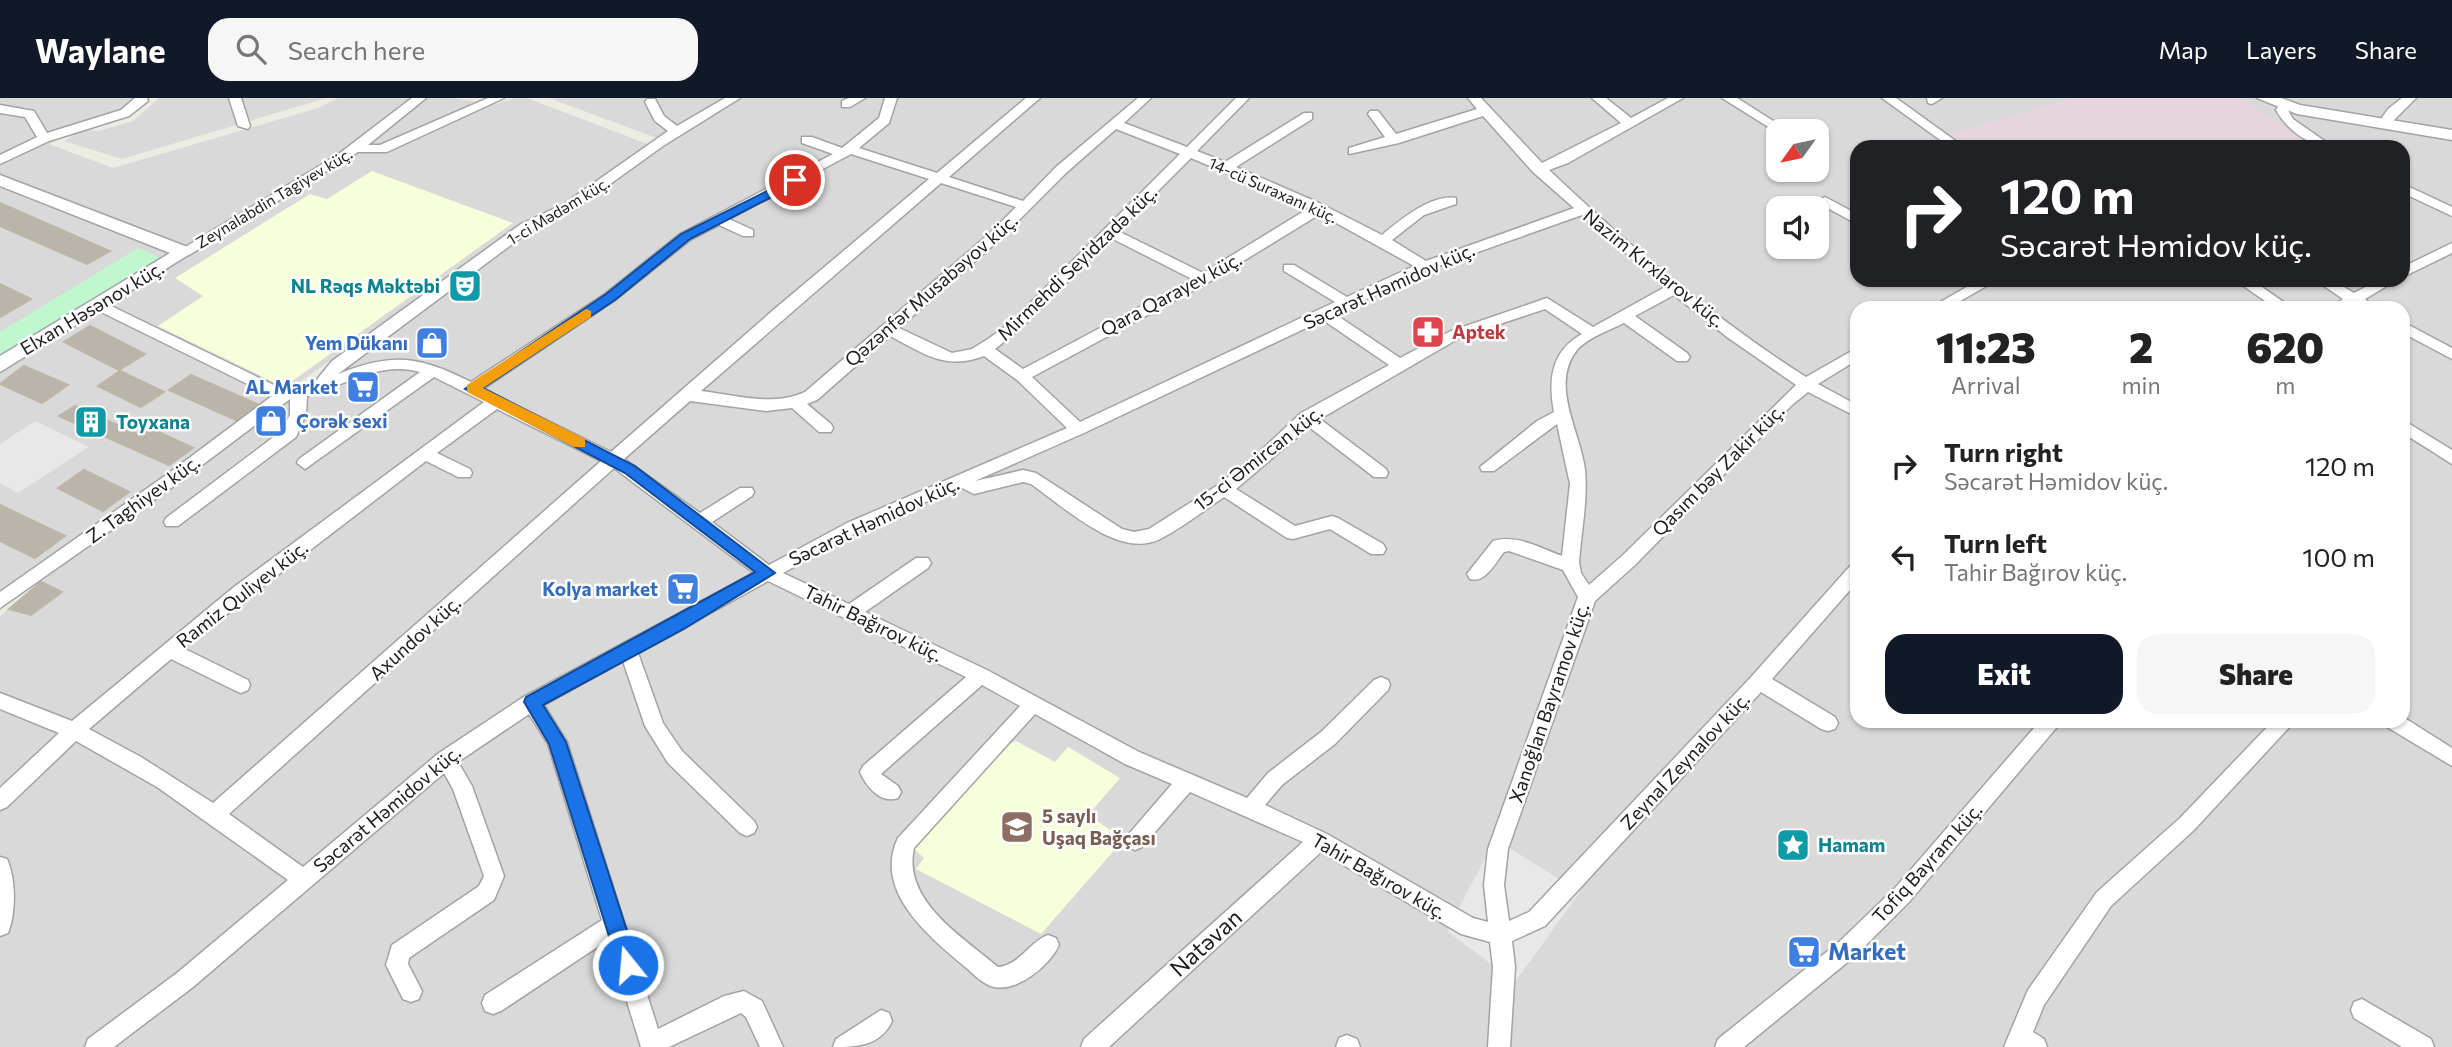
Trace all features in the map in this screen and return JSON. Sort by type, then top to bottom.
[{"type":"street","points":[[235,98],[244,126]]},
{"type":"street","name":"Zeynalabdin Tagiyev küç.","points":[[0,180],[184,252],[356,148],[420,98]]},
{"type":"street","points":[[476,98],[495,99]]},
{"type":"street","name":"1-ci Mədəm küç.","points":[[322,384],[337,365],[526,227],[569,207],[677,132],[734,98]]},
{"type":"street","points":[[846,104],[859,98]]},
{"type":"street","points":[[472,389],[610,297],[674,244],[847,151],[885,120],[891,98]]},
{"type":"street","name":"Axundov küç.","points":[[215,814],[366,683],[613,459],[1034,98]]},
{"type":"street","name":"Qəzənfər Musabəyov küç.","points":[[797,404],[811,396],[1026,206],[1061,170],[1145,98]]},
{"type":"street","name":"Mirmehdi Seyidzadə küç.","points":[[887,328],[948,359],[971,358],[986,350],[1014,327],[1191,153],[1243,98]]},
{"type":"street","name":"Nazim Kırxlarov küç.","points":[[1474,98],[1538,169],[1675,288],[1806,383],[1850,408]]},
{"type":"street","points":[[1598,98],[1629,122]]},
{"type":"street","points":[[1538,169],[1563,160],[1677,98]]},
{"type":"street","points":[[1728,98],[1766,121]]},
{"type":"street","points":[[1888,98],[1949,140]]},
{"type":"street","points":[[2385,122],[2392,112],[2410,98]]},
{"type":"street","points":[[0,159],[44,138],[115,117],[144,99]]},
{"type":"street","points":[[356,148],[382,149],[495,99]]},
{"type":"street","points":[[2272,100],[2452,135]]},
{"type":"street","points":[[2272,100],[2288,121],[2316,140]]},
{"type":"street","points":[[652,102],[659,118],[677,132]]},
{"type":"street","points":[[0,109],[30,114],[44,138]]},
{"type":"street","points":[[1354,151],[1485,111]]},
{"type":"street","points":[[1374,114],[1394,139]]},
{"type":"street","points":[[1225,168],[1308,116]]},
{"type":"street","name":"14-cü Suraxanı küç.","points":[[1115,124],[1191,153],[1318,209],[1383,240],[1425,266]]},
{"type":"street","points":[[807,140],[1026,206]]},
{"type":"street","points":[[2410,191],[2452,212]]},
{"type":"street","points":[[1383,240],[1419,212],[1451,201]]},
{"type":"street","points":[[1829,203],[1850,216]]},
{"type":"street","name":"Qara Qarayev küç.","points":[[1021,376],[1203,279],[1318,209]]},
{"type":"street","name":"Səcarət Həmidov küç.","points":[[96,1047],[185,980],[446,759],[532,702],[853,527],[1077,429],[1425,266],[1583,210]]},
{"type":"street","points":[[718,219],[748,233]]},
{"type":"street","points":[[1110,232],[1203,279]]},
{"type":"street","points":[[2410,269],[2452,247]]},
{"type":"street","name":"Elxan Həsənov küç.","points":[[0,365],[184,252]]},
{"type":"street","points":[[2433,257],[2452,267]]},
{"type":"street","points":[[1289,268],[1345,302]]},
{"type":"street","points":[[1964,287],[1969,290]]},
{"type":"street","points":[[1949,301],[1975,287]]},
{"type":"street","points":[[2253,287],[2274,301]]},
{"type":"street","points":[[2333,287],[2356,301]]},
{"type":"street","points":[[2349,301],[2376,287]]},
{"type":"street","points":[[1476,573],[1499,546],[1510,544],[1570,566],[1578,482],[1560,416],[1557,376],[1563,357],[1573,345],[1675,288]]},
{"type":"street","name":"15-ci Əmircan küç.","points":[[961,480],[974,488],[1023,476],[1036,479],[1118,534],[1134,538],[1153,535],[1224,489],[1307,417],[1456,334],[1539,304],[1554,306],[1593,334]]},
{"type":"street","points":[[99,305],[268,391],[291,393],[298,414],[290,433],[172,522]]},
{"type":"street","points":[[1324,313],[1400,365]]},
{"type":"street","points":[[1626,317],[1682,356]]},
{"type":"street","points":[[2410,331],[2452,354]]},
{"type":"street","points":[[986,350],[1021,376],[1077,429]]},
{"type":"street","name":"Qasım bəy Zakir küç.","points":[[1587,597],[1629,560],[1806,383],[1850,357]]},
{"type":"street","name":"Tahir Bağırov küç.","points":[[291,393],[391,362],[414,363],[433,370],[613,459],[644,479],[767,573],[980,675],[1185,783],[1251,807],[1320,839],[1448,916],[1482,932],[1501,935]]},
{"type":"street","points":[[305,463],[433,370]]},
{"type":"street","name":"Z. Taghiyev küç.","points":[[0,601],[291,393]]},
{"type":"street","points":[[687,395],[719,396],[766,407],[797,404],[825,428]]},
{"type":"street","name":"Ramiz Quliyev küç.","points":[[0,801],[74,732],[170,650],[496,401]]},
{"type":"street","points":[[1488,467],[1542,425],[1560,416]]},
{"type":"street","points":[[1307,417],[1380,472]]},
{"type":"street","points":[[2410,430],[2452,458]]},
{"type":"street","points":[[426,454],[464,473]]},
{"type":"street","points":[[1224,489],[1293,533],[1332,522],[1377,550]]},
{"type":"street","points":[[700,523],[746,492]]},
{"type":"street","points":[[851,612],[922,563]]},
{"type":"street","name":"Xanoğlan Bayramov küç.","points":[[1501,935],[1494,885],[1498,849],[1587,597],[1570,566]]},
{"type":"street","name":"Zeynal Zeynalov küç.","points":[[1501,935],[1536,919],[1759,681],[1850,578]]},
{"type":"street","points":[[170,650],[240,685]]},
{"type":"street","points":[[628,651],[655,726],[674,757],[747,827]]},
{"type":"street","points":[[891,792],[874,781],[870,772],[980,675]]},
{"type":"street","points":[[1759,681],[1828,723]]},
{"type":"street","points":[[1251,807],[1275,779],[1328,738],[1381,685]]},
{"type":"street","points":[[0,701],[74,732],[215,814],[303,879]]},
{"type":"street","points":[[532,702],[557,742],[652,1045],[732,1004],[744,1002],[754,1009],[772,1047]]},
{"type":"street","points":[[1033,704],[905,844],[900,868],[909,896],[924,915],[994,976],[1005,978],[1020,972],[1048,945]]},
{"type":"street","name":"Tofiq Bayram küç.","points":[[1726,1047],[1847,949],[1902,895],[2046,728]]},
{"type":"street","points":[[2024,1044],[2036,998],[2104,899],[2187,824],[2278,728]]},
{"type":"street","points":[[2405,728],[2452,758]]},
{"type":"street","points":[[411,991],[397,965],[400,953],[487,893],[494,876],[462,786],[446,759]]},
{"type":"street","points":[[1135,841],[1185,783]]},
{"type":"street","name":"Natəvan","points":[[1092,1047],[1320,839]]},
{"type":"street","points":[[0,866],[3,881],[0,926]]},
{"type":"street","points":[[493,1003],[615,923]]},
{"type":"street","points":[[1499,1047],[1504,996],[1501,935]]},
{"type":"street","points":[[2362,1010],[2423,1047]]},
{"type":"street","points":[[844,1047],[881,1021]]},
{"type":"shaded area","points":[[0,98],[142,98],[120,112],[85,124],[49,144],[113,168],[318,108],[338,98],[453,98],[493,105],[514,98],[527,98],[650,145],[575,200],[521,226],[0,594]]},
{"type":"shaded area","points":[[159,98],[326,98],[122,159],[64,141],[84,129],[98,131],[133,121]]},
{"type":"shaded area","points":[[549,98],[2452,98],[2452,1047],[0,1047],[0,616],[40,582],[268,415],[535,229],[582,206],[670,143]]},
{"type":"shaded area","points":[[2074,98],[2239,98],[2307,140],[1954,140],[1947,135]]},
{"type":"shaded area","points":[[372,171],[513,223],[284,387],[158,326],[203,296],[175,278],[310,194],[327,199]]},
{"type":"shaded area","points":[[138,248],[160,258],[0,358],[0,332]]},
{"type":"shaded area","points":[[35,421],[89,447],[18,493],[0,483],[0,444]]},
{"type":"shaded area","name":"5 saylı Uşaq Bağçası","points":[[1016,741],[1055,762],[1068,747],[1120,778],[1088,815],[1124,839],[1041,934],[916,869],[924,858],[912,847],[996,750]]},
{"type":"shaded area","points":[[1495,839],[1580,892],[1515,982],[1447,931]]},
{"type":"building","points":[[0,203],[110,251],[87,264],[0,226]]},
{"type":"building","points":[[0,284],[31,299],[0,317]]},
{"type":"building","points":[[90,326],[145,354],[119,370],[64,342]]},
{"type":"building","points":[[24,366],[68,385],[42,403],[0,384]]},
{"type":"building","points":[[120,371],[164,392],[141,407],[98,386]]},
{"type":"building","points":[[191,375],[257,404],[236,420],[169,390]]},
{"type":"building","points":[[75,406],[137,434],[148,427],[193,448],[169,465],[59,416]]},
{"type":"building","points":[[84,470],[129,492],[103,511],[58,488]]},
{"type":"building","points":[[0,505],[65,536],[35,558],[0,541]]},
{"type":"building","points":[[41,582],[62,592],[31,615],[9,609]]},
{"type":"slow traffic","points":[[580,443],[472,389],[586,314]]},
{"type":"place","name":"NL Rəqs Məktəbi","points":[[465,286]]},
{"type":"place","name":"Aptek","points":[[1428,332]]},
{"type":"place","name":"Yem Dükanı","points":[[432,343]]},
{"type":"place","name":"AL Market","points":[[363,387]]},
{"type":"place","name":"Çorək sexi","points":[[271,421]]},
{"type":"place","name":"Toyxana","points":[[91,422]]},
{"type":"place","name":"Kolya market","points":[[683,589]]},
{"type":"place","name":"5 saylı Uşaq Bağçası","points":[[1017,827]]},
{"type":"place","name":"Hamam","points":[[1793,845]]},
{"type":"place","name":"Market","points":[[1804,952]]},
{"type":"route","points":[[628,965],[557,742],[545,718],[532,702],[679,624],[767,573],[630,469],[472,389],[610,297],[674,244],[795,180]]}]
